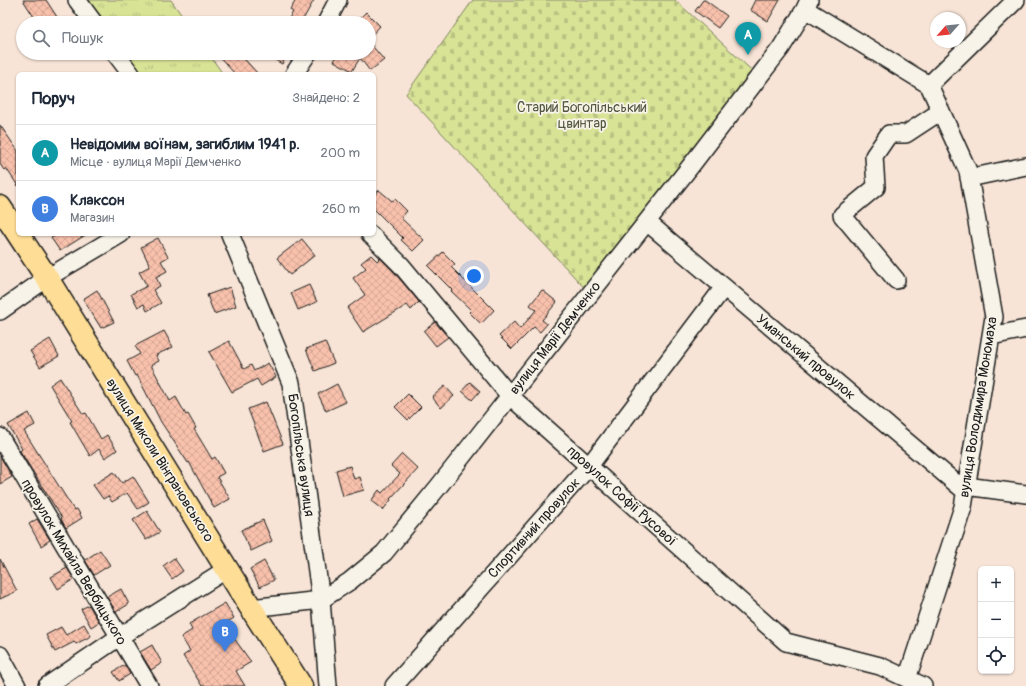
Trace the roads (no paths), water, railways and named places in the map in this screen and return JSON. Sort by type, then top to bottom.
[{"type":"main road","name":"вулиця Миколи Вінграновського","points":[[0,207],[16,231]]},
{"type":"main road","name":"вулиця Миколи Вінграновського","points":[[19,236],[48,278],[251,608],[301,686]]},
{"type":"street","points":[[77,0],[89,16]]},
{"type":"street","points":[[330,16],[338,0]]},
{"type":"street","points":[[807,4],[928,85],[1016,0]]},
{"type":"street","name":"вулиця Марії Демченко","points":[[251,608],[321,600],[350,581],[384,553],[647,222],[781,48],[807,4]]},
{"type":"street","points":[[120,60],[129,72]]},
{"type":"street","points":[[295,72],[303,60]]},
{"type":"street","name":"вулиця Володимира Мономаха","points":[[907,679],[963,507],[994,317],[968,171],[928,85]]},
{"type":"street","points":[[896,280],[842,215],[876,186],[874,156],[889,134],[906,134],[940,111]]},
{"type":"street","points":[[969,178],[1026,166]]},
{"type":"street","name":"Уманський провулок","points":[[647,222],[966,489]]},
{"type":"street","points":[[0,311],[48,278],[117,236]]},
{"type":"street","name":"Богопільська вулиця","points":[[231,236],[291,383],[321,600],[328,686]]},
{"type":"street","name":"провулок Софії Русової","points":[[372,236],[401,265],[510,396],[786,642],[880,666],[923,686]]},
{"type":"street","name":"Спортивний провулок","points":[[394,686],[589,466],[724,287]]},
{"type":"street","points":[[991,336],[1026,329]]},
{"type":"street","name":"провулок Михайла Вербицького","points":[[0,437],[149,686]]},
{"type":"street","points":[[966,489],[1026,494]]},
{"type":"street","points":[[47,686],[119,636],[227,569]]},
{"type":"street","points":[[0,655],[17,686]]},
{"type":"place","name":"Невідомим воїнам, загиблим 1941 р.","points":[[748,55]]},
{"type":"place","name":"Клаксон","points":[[225,652]]},
{"type":"park label","name":"Старий Богопільський цвинтар","points":[[582,116]]}]
